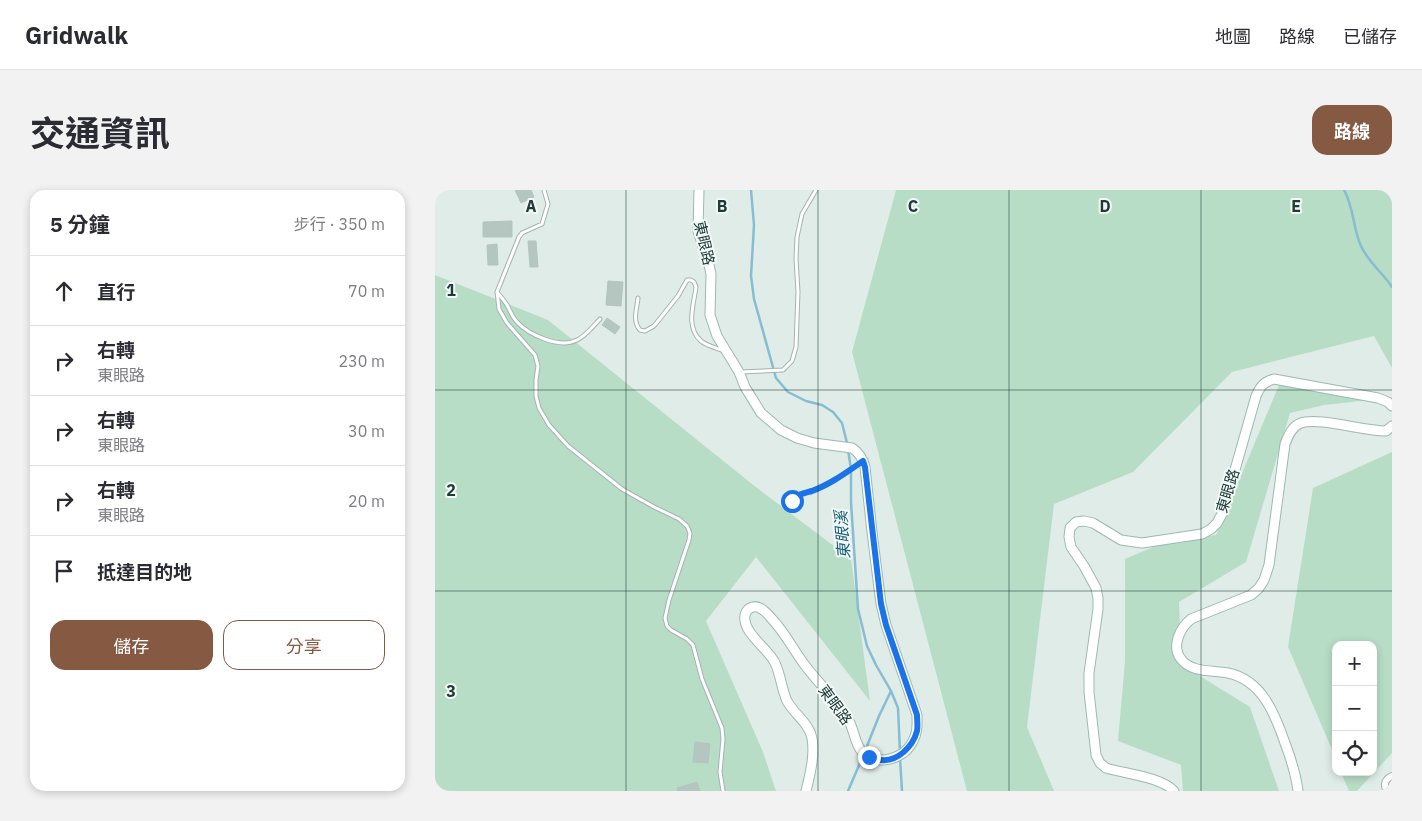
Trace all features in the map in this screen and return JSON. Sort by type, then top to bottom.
[{"type":"street","name":"東眼路","points":[[699,190],[697,220],[698,231],[711,274],[710,315],[717,336],[739,372],[745,387],[761,413],[781,430],[797,438],[814,443],[852,448],[863,461],[883,611],[917,715],[917,730],[913,741],[906,751],[888,760],[869,757],[861,751],[849,722],[842,711],[814,677],[771,618],[760,608],[756,606],[751,607],[746,611],[746,626],[772,657],[778,669],[781,685],[788,703],[809,729],[812,737],[812,760],[807,791]]},
{"type":"street","name":"東眼路","points":[[1174,791],[1160,781],[1107,768],[1100,763],[1096,755],[1089,692],[1089,672],[1098,598],[1084,566],[1071,547],[1070,528],[1077,522],[1084,521],[1093,523],[1121,540],[1142,543],[1202,534],[1211,529],[1223,512],[1256,396],[1261,385],[1274,378],[1378,398],[1392,406]]},
{"type":"street","points":[[1298,791],[1290,756],[1270,706],[1253,686],[1241,677],[1189,666],[1181,659],[1177,647],[1178,636],[1183,625],[1191,619],[1251,596],[1265,580],[1269,565],[1285,444],[1294,428],[1301,423],[1315,421],[1373,431],[1386,431],[1392,426]]},
{"type":"street","points":[[1387,791],[1385,782],[1387,778],[1392,776]]},
{"type":"lane","points":[[544,190],[548,204],[543,224],[522,233],[519,237],[497,292],[499,309],[507,323],[535,355],[538,366],[536,396],[539,408],[549,425],[568,446],[622,489],[679,519],[687,526],[690,533],[689,540],[665,618],[667,626],[671,630],[687,639],[693,645],[702,680],[722,728],[720,772],[723,791]]},
{"type":"lane","points":[[739,372],[783,370],[792,361],[796,347],[797,237],[802,214],[816,190]]},
{"type":"lane","points":[[638,298],[636,326],[640,330],[645,331],[654,326],[678,296],[687,280],[691,280],[696,287],[691,319],[694,332],[701,341],[727,352]]},
{"type":"lane","points":[[497,292],[516,321],[529,332],[547,340],[564,343],[577,340],[600,319]]},
{"type":"lane","points":[[792,507],[792,501],[795,496],[822,488],[863,461]]},
{"type":"green space","points":[[896,190],[1392,190],[1392,368],[1374,336],[1232,372],[1133,472],[1054,504],[1027,727],[1054,791],[967,791],[852,352]]},
{"type":"green space","points":[[435,275],[548,320],[757,488],[851,559],[870,701],[756,557],[706,621],[763,752],[776,791],[435,791]]},
{"type":"green space","points":[[1282,378],[1379,399],[1324,405],[1290,413],[1246,562],[1179,602],[1181,656],[1192,671],[1250,707],[1279,791],[1183,791],[1181,765],[1118,741],[1125,661],[1125,559],[1167,541],[1216,535]]},
{"type":"green space","points":[[1392,452],[1392,753],[1377,769],[1377,641],[1332,641],[1332,750],[1288,647],[1313,488]]},
{"type":"green space","points":[[1343,776],[1371,776],[1357,791],[1349,791]]},
{"type":"building","points":[[515,190],[531,190],[534,197],[521,203]]},
{"type":"building","points":[[512,221],[512,237],[483,237],[483,222]]},
{"type":"building","points":[[528,241],[536,241],[538,267],[530,267]]},
{"type":"building","points":[[497,244],[498,265],[488,265],[487,245]]},
{"type":"building","points":[[608,281],[623,282],[621,306],[606,305]]},
{"type":"building","points":[[607,318],[620,327],[615,334],[602,325]]},
{"type":"building","points":[[695,742],[710,744],[708,763],[693,762]]},
{"type":"building","points":[[697,782],[700,791],[678,791],[677,788]]},
{"type":"waterway","name":"東眼溪","points":[[751,190],[754,225],[751,276],[754,299],[776,378],[788,392],[806,401],[822,405],[833,412],[842,423],[851,469],[851,502],[858,609],[867,646],[898,708],[900,752]]},
{"type":"waterway","points":[[1344,190],[1350,204],[1361,246],[1392,287]]},
{"type":"waterway","points":[[865,751],[891,691]]},
{"type":"waterway","points":[[848,791],[863,756]]},
{"type":"waterway","name":"東眼溪","points":[[900,758],[902,791]]},
{"type":"route","points":[[792,501],[795,496],[822,488],[863,461],[881,604],[886,625],[917,715],[917,730],[913,741],[906,751],[888,760],[869,757]]}]
